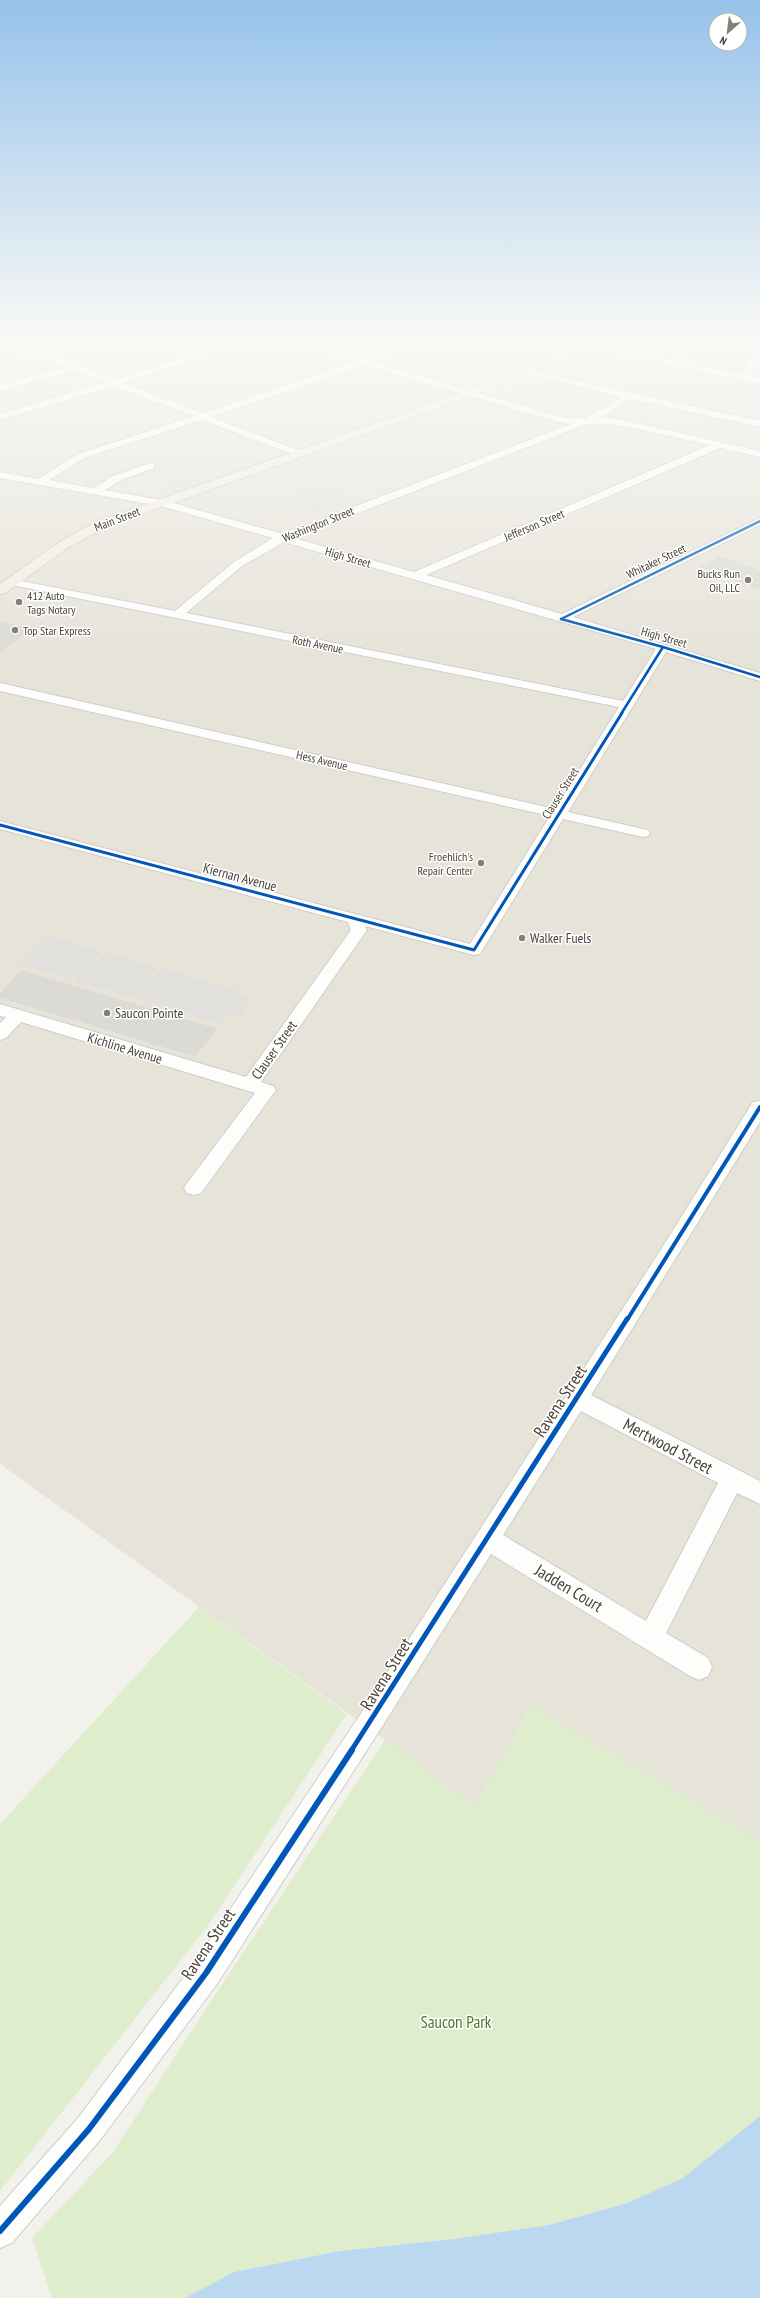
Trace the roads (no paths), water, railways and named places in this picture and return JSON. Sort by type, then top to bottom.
[{"type":"main road","name":"Main Street","points":[[0,590],[87,531],[324,445]]},
{"type":"street","points":[[40,482],[81,456],[114,445]]},
{"type":"street","points":[[278,445],[300,454]]},
{"type":"street","name":"Washington Street","points":[[176,616],[238,564],[282,539],[522,445]]},
{"type":"street","name":"Jefferson Street","points":[[414,576],[719,445]]},
{"type":"street","points":[[721,445],[760,454]]},
{"type":"street","points":[[97,491],[117,478],[151,466]]},
{"type":"street","name":"High Street","points":[[0,476],[162,503],[282,539],[663,647],[760,678]]},
{"type":"street","name":"Whitaker Street","points":[[561,618],[760,520]]},
{"type":"street","name":"Roth Avenue","points":[[11,582],[626,705]]},
{"type":"street","name":"Clauser Street","points":[[474,950],[663,647]]},
{"type":"street","name":"Hess Avenue","points":[[0,687],[643,834]]},
{"type":"street","name":"Kiernan Avenue","points":[[0,825],[474,950]]},
{"type":"street","name":"Clauser Street","points":[[194,1188],[266,1090],[249,1086],[359,930],[354,918]]},
{"type":"street","name":"Kichline Avenue","points":[[0,1010],[249,1086]]},
{"type":"street","points":[[0,1034],[18,1015]]},
{"type":"street","name":"Ravena Street","points":[[0,2231],[89,2129],[206,1972],[367,1727],[577,1398],[760,1107]]},
{"type":"street","name":"Mertwood Street","points":[[577,1398],[732,1480],[760,1493]]},
{"type":"street","points":[[651,1636],[732,1480]]},
{"type":"street","name":"Jadden Court","points":[[487,1539],[699,1666]]},
{"type":"water","points":[[760,2116],[760,2298],[185,2298],[234,2272],[340,2251],[453,2239],[549,2225],[627,2203],[683,2178]]},
{"type":"place","name":"Bucks Run Oil, LLC","points":[[748,580]]},
{"type":"place","name":"412 Auto Tags Notary","points":[[19,602]]},
{"type":"place","name":"Top Star Express","points":[[15,630]]},
{"type":"place","name":"Froehlich's Repair Center","points":[[481,863]]},
{"type":"place","name":"Walker Fuels","points":[[522,938]]},
{"type":"place","name":"Saucon Pointe","points":[[107,1013]]},
{"type":"park label","name":"Saucon Park","points":[[456,2022]]}]
